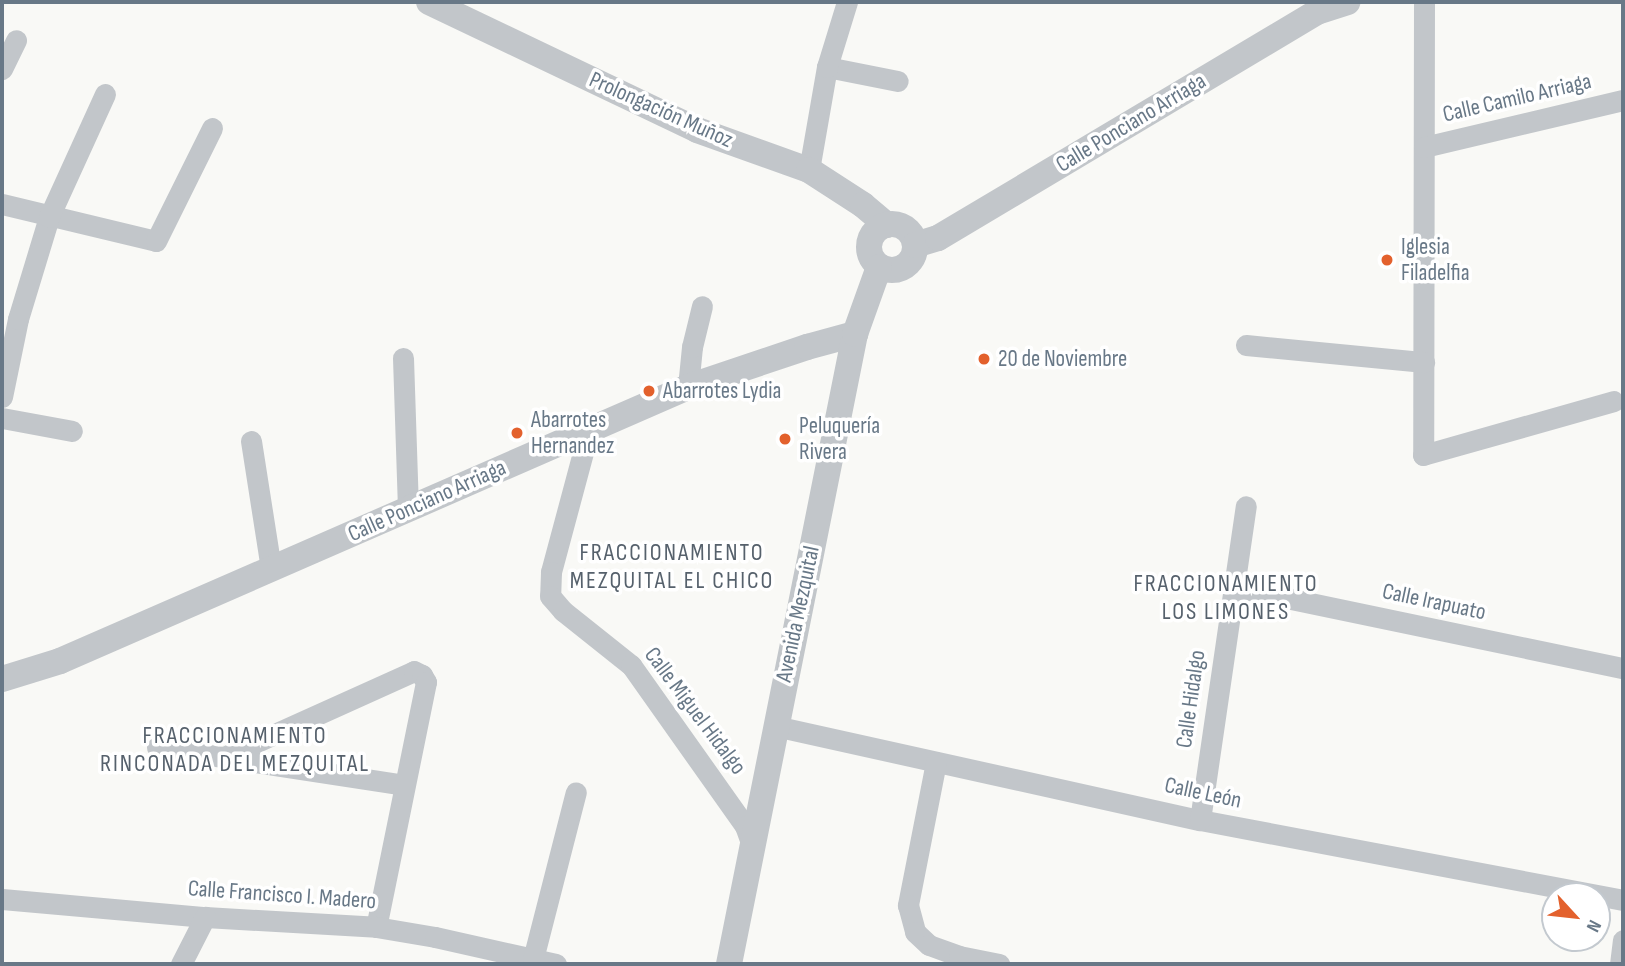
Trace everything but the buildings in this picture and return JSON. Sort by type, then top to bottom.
[{"type":"street","name":"Prolongación Muñoz","points":[[429,2],[697,130],[809,170],[863,205],[887,225]]},
{"type":"street","points":[[809,170],[827,67],[847,2]]},
{"type":"street","name":"Calle Ponciano Arriaga","points":[[915,245],[938,238],[1311,7],[1347,2]]},
{"type":"street","points":[[1424,2],[1423,455],[1614,401]]},
{"type":"street","points":[[2,69],[16,40]]},
{"type":"street","points":[[827,67],[898,81]]},
{"type":"street","points":[[2,397],[18,319],[49,217],[105,94]]},
{"type":"street","name":"Calle Camilo Arriaga","points":[[1424,147],[1623,100]]},
{"type":"street","points":[[2,204],[156,241],[212,128]]},
{"type":"street","points":[[887,225],[903,227],[915,245],[911,261],[896,270],[879,267],[871,256],[870,242],[876,231],[887,225]]},
{"type":"street","name":"Avenida Mezquital","points":[[729,964],[855,334],[879,267]]},
{"type":"street","points":[[688,387],[692,347],[702,306]]},
{"type":"street","name":"Calle Ponciano Arriaga","points":[[2,679],[60,661],[688,387],[807,347],[855,334]]},
{"type":"street","points":[[1246,345],[1424,362]]},
{"type":"street","points":[[402,358],[408,509]]},
{"type":"street","points":[[2,418],[72,431]]},
{"type":"street","name":"Calle Miguel Hidalgo","points":[[589,430],[551,572],[550,596],[563,611],[631,664],[745,825],[752,845]]},
{"type":"street","points":[[251,441],[271,569]]},
{"type":"street","name":"Calle Hidalgo","points":[[1200,820],[1246,506]]},
{"type":"street","name":"Calle Irapuato","points":[[1234,587],[1623,668]]},
{"type":"street","points":[[226,756],[414,671],[422,675],[426,682],[376,927]]},
{"type":"street","name":"Calle León","points":[[775,726],[1200,820],[1623,900]]},
{"type":"street","points":[[157,747],[404,785]]},
{"type":"street","points":[[936,762],[908,905],[915,932],[929,945],[959,956],[999,964]]},
{"type":"street","points":[[533,959],[576,792]]},
{"type":"street","name":"Calle Francisco I. Madero","points":[[4,905],[376,927],[556,964]]},
{"type":"street","points":[[181,964],[205,917]]},
{"type":"street","points":[[1620,964],[1623,940]]},
{"type":"place","name":"Iglesia Filadelfia","points":[[1387,260]]},
{"type":"place","name":"20 de Noviembre","points":[[984,359]]},
{"type":"place","name":"Abarrotes Lydia","points":[[649,391]]},
{"type":"place","name":"Abarrotes Hernandez","points":[[517,433]]},
{"type":"place","name":"Peluquería Rivera","points":[[785,439]]},
{"type":"district","name":"FRACCIONAMIENTO MEZQUITAL EL CHICO","points":[[672,567]]},
{"type":"district","name":"FRACCIONAMIENTO LOS LIMONES","points":[[1226,598]]},
{"type":"district","name":"FRACCIONAMIENTO RINCONADA DEL MEZQUITAL","points":[[235,750]]}]
